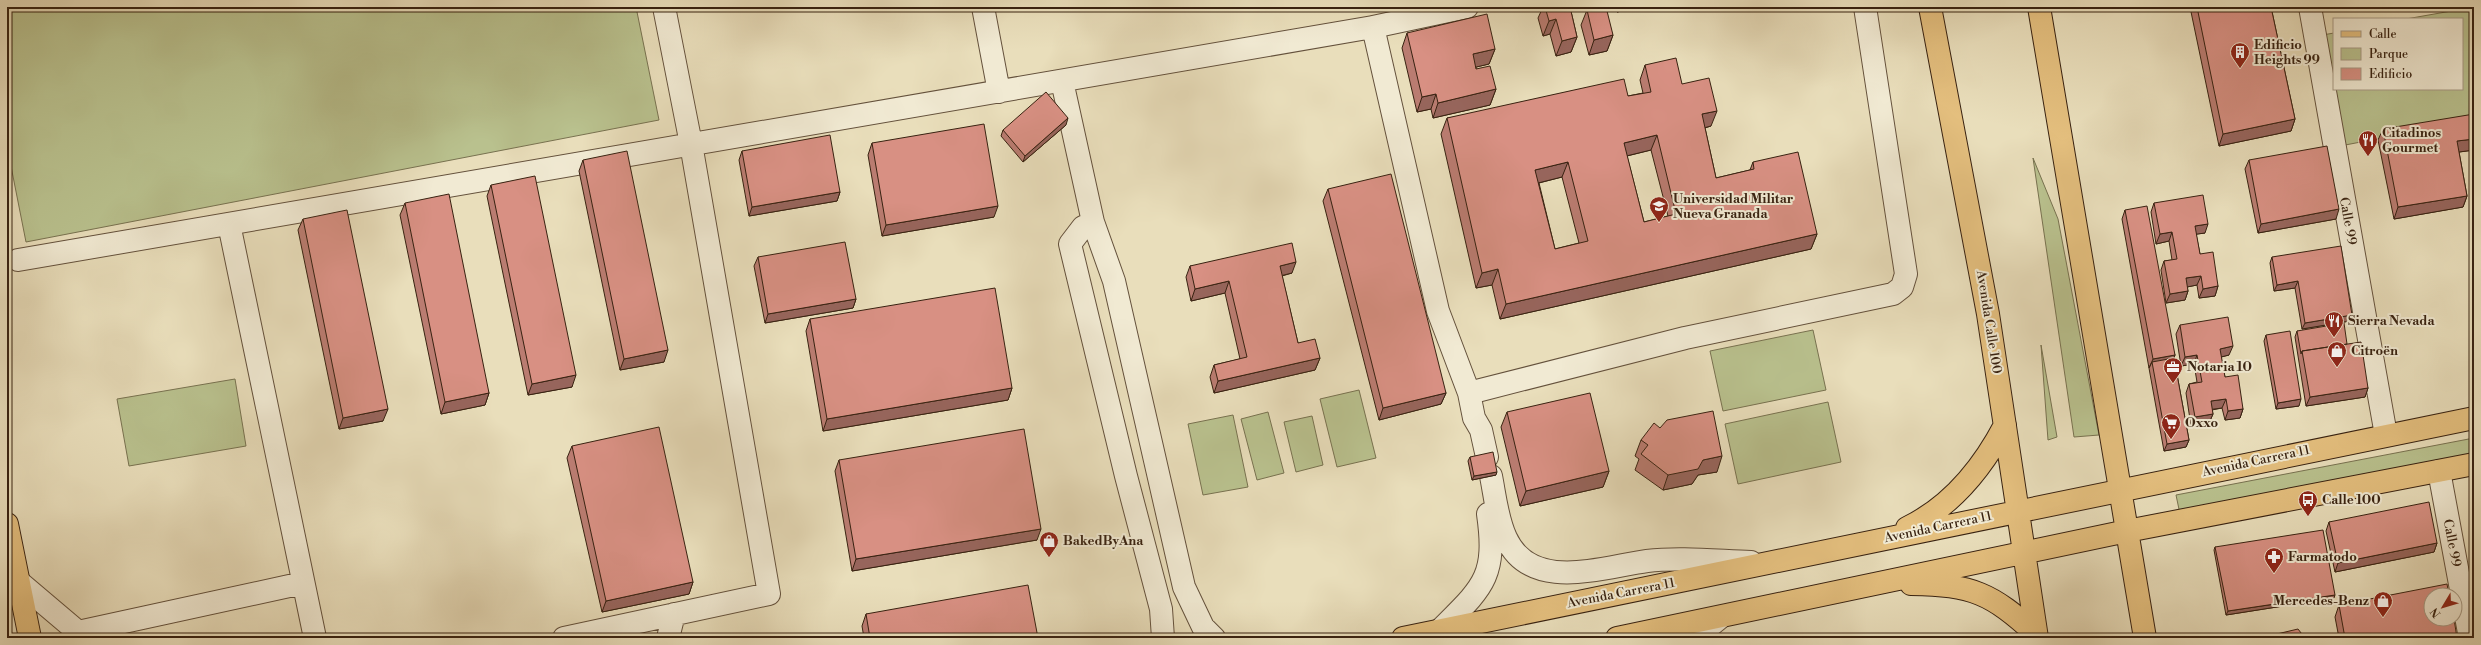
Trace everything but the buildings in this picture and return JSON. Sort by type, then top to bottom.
[{"type":"main road","name":"Avenida Calle 100","points":[[1930,7],[1971,218],[2005,425],[2037,636]]},
{"type":"main road","points":[[2039,7],[2145,638]]},
{"type":"main road","name":"Avenida Carrera 11","points":[[1403,638],[2121,489],[2474,418]]},
{"type":"main road","points":[[1889,537],[1918,522],[1945,504],[1969,481],[1983,464],[2005,425]]},
{"type":"main road","points":[[1617,638],[2128,531],[2474,464]]},
{"type":"main road","points":[[7,524],[30,638]]},
{"type":"main road","points":[[1879,583],[1917,584],[1975,591],[1994,599],[2037,636]]},
{"type":"street","points":[[564,638],[769,594],[691,144],[664,7]]},
{"type":"street","points":[[983,7],[999,92]]},
{"type":"street","points":[[18,260],[1373,27],[1467,7]]},
{"type":"street","points":[[1469,393],[1685,338],[1893,294],[1902,287],[1906,274],[1865,7]]},
{"type":"street","name":"Calle 99","points":[[2310,7],[2386,435]]},
{"type":"street","points":[[1373,27],[1438,311],[1469,393],[1474,418],[1472,431],[1485,467],[1506,539],[1522,558],[1544,570],[1570,573],[1649,561],[1774,562]]},
{"type":"street","points":[[1062,81],[1093,222],[1114,281],[1184,586],[1203,627],[1214,638]]},
{"type":"street","points":[[1093,222],[1083,227],[1070,244],[1126,476],[1161,609],[1163,638]]},
{"type":"street","points":[[229,224],[315,638]]},
{"type":"street","points":[[1441,629],[1478,592],[1489,569],[1492,543],[1485,467]]},
{"type":"street","name":"Calle 99","points":[[2439,471],[2470,638]]},
{"type":"street","points":[[19,582],[75,635],[303,583]]},
{"type":"street","points":[[668,638],[674,614]]},
{"type":"street","points":[[1695,638],[1721,617]]},
{"type":"green space","points":[[7,7],[636,7],[659,120],[26,242],[7,146]]},
{"type":"green space","points":[[2474,7],[2474,120],[2335,147],[2311,37],[2333,33],[2333,90],[2463,90],[2463,18],[2412,18]]},
{"type":"green space","points":[[2033,158],[2058,219],[2099,435],[2074,437]]},
{"type":"green space","points":[[1813,330],[1826,390],[1723,411],[1710,351]]},
{"type":"green space","points":[[2041,345],[2057,437],[2048,440]]},
{"type":"green space","points":[[235,379],[246,446],[129,466],[117,399]]},
{"type":"green space","points":[[1359,390],[1376,458],[1337,467],[1320,399]]},
{"type":"green space","points":[[1828,402],[1841,462],[1738,484],[1725,424]]},
{"type":"green space","points":[[1268,412],[1284,473],[1257,480],[1241,419]]},
{"type":"green space","points":[[1233,415],[1248,487],[1203,495],[1188,424]]},
{"type":"green space","points":[[1312,416],[1323,465],[1296,472],[1284,422]]},
{"type":"green space","points":[[2474,438],[2474,458],[2180,514],[2176,495]]},
{"type":"place","name":"Edificio Heights 99","points":[[2240,69]]},
{"type":"place","name":"Citadinos Gourmet","points":[[2368,157]]},
{"type":"place","name":"Universidad Militar Nueva Granada","points":[[1659,223]]},
{"type":"place","name":"Sierra Nevada","points":[[2334,338]]},
{"type":"place","name":"Citroën","points":[[2337,368]]},
{"type":"place","name":"Notaria 10","points":[[2173,384]]},
{"type":"place","name":"Oxxo","points":[[2171,440]]},
{"type":"place","name":"Calle 100","points":[[2308,517]]},
{"type":"place","name":"BakedByAna","points":[[1049,558]]},
{"type":"place","name":"Farmatodo","points":[[2274,574]]},
{"type":"place","name":"Mercedes-Benz","points":[[2383,618]]}]
